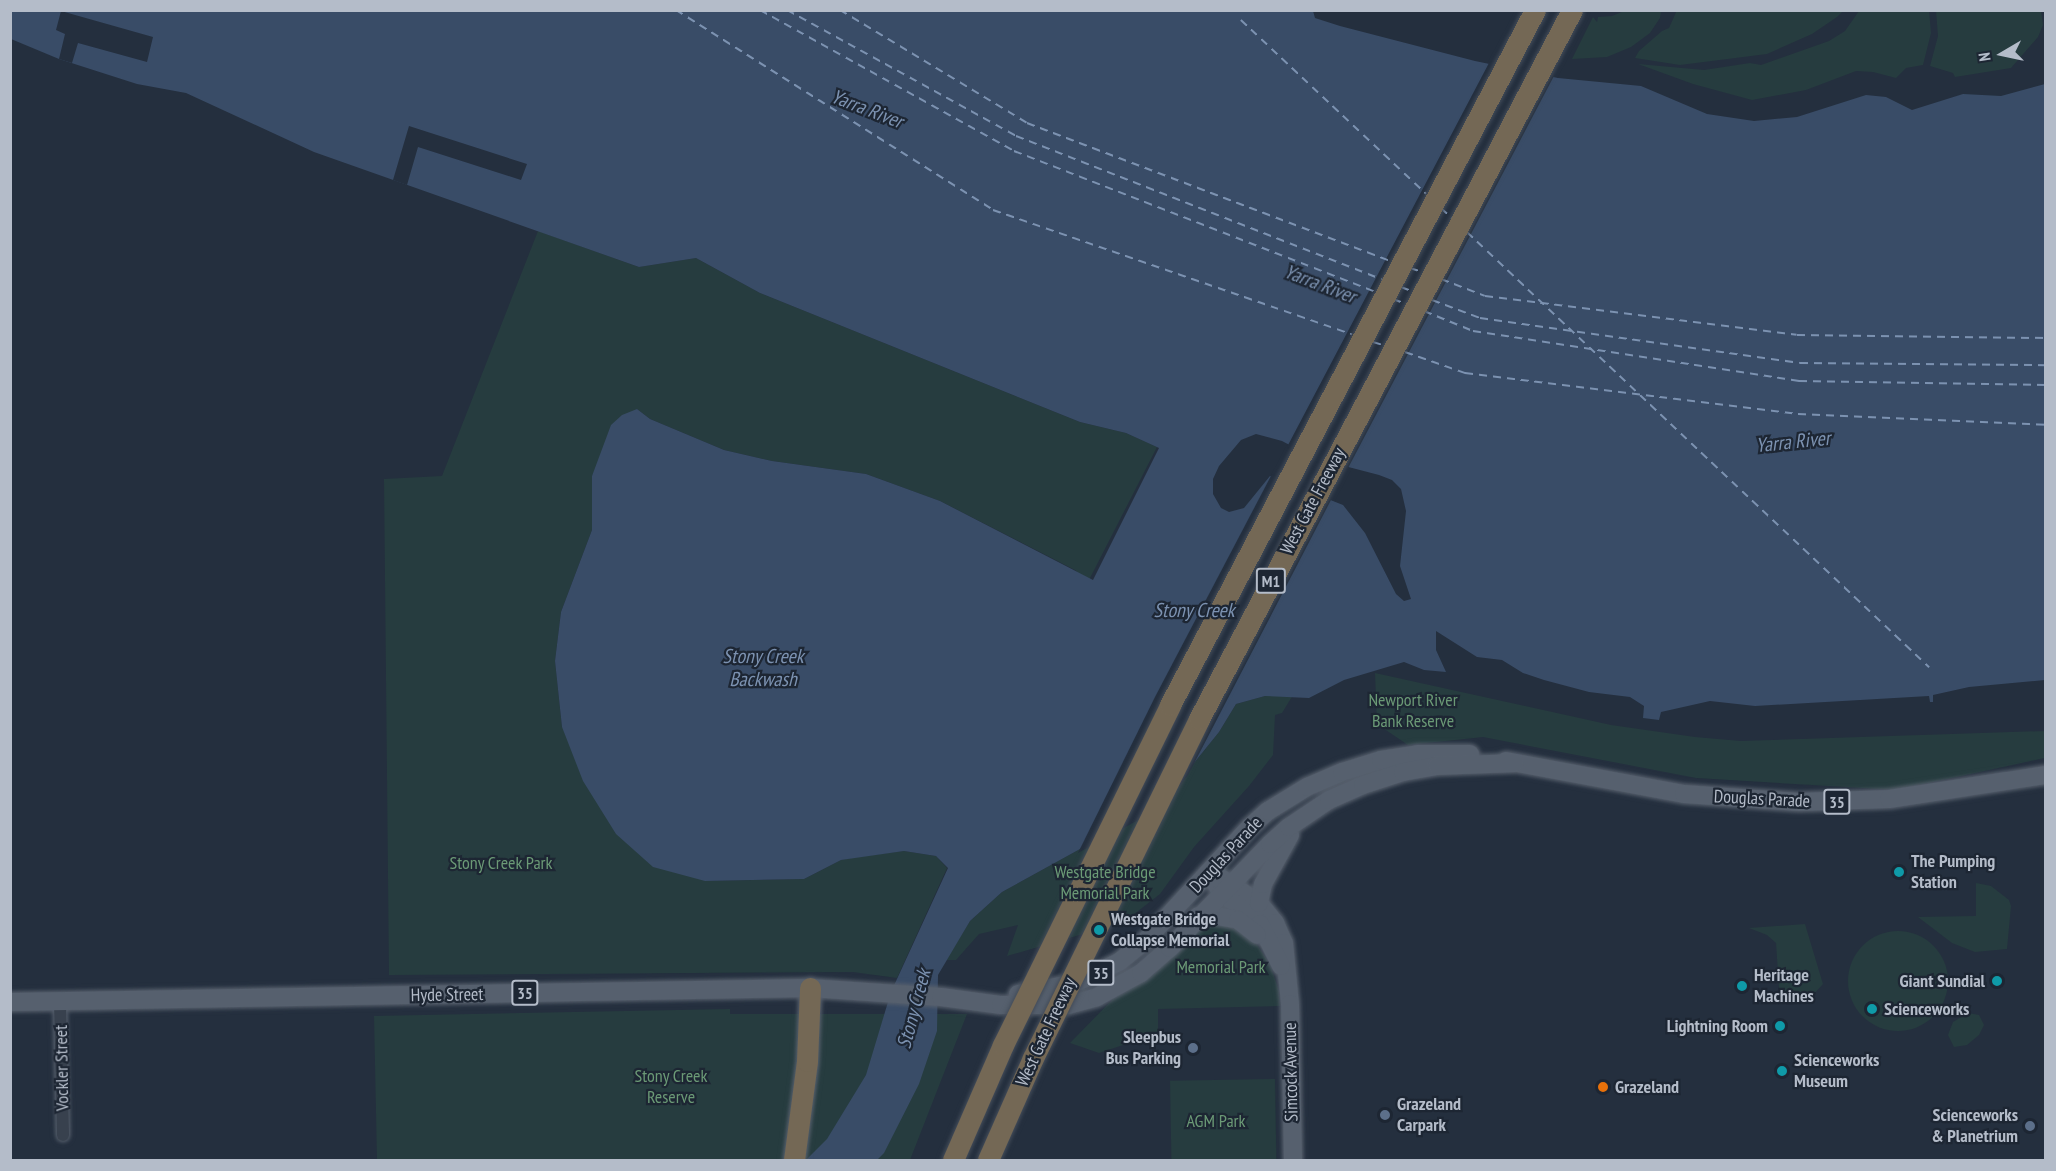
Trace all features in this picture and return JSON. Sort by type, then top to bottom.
[{"type":"highway","name":"West Gate Freeway","points":[[953,1161],[1003,1045],[1170,705],[1535,10]]},
{"type":"highway","name":"West Gate Freeway","points":[[988,1161],[1033,1058],[1199,720],[1572,10]]},
{"type":"highway","points":[[794,1161],[807,1061],[810,988]]},
{"type":"main road","name":"Douglas Parade","points":[[949,998],[1045,990],[1075,983],[1102,972],[1146,940],[1244,832],[1268,811],[1306,787],[1342,772],[1381,760],[1425,754],[1473,754],[1684,794],[1799,802],[1889,799],[2046,775]]},
{"type":"main road","name":"Douglas Parade","points":[[883,993],[1042,1007],[1068,1005],[1096,997],[1141,973],[1170,948],[1198,916],[1282,833],[1316,809],[1363,785],[1403,772],[1437,766],[1515,763]]},
{"type":"main road","points":[[1259,903],[1261,889],[1279,851],[1300,823],[1316,809]]},
{"type":"main road","points":[[1209,872],[1226,888]]},
{"type":"main road","name":"Simcock Avenue","points":[[1226,888],[1259,903],[1283,938],[1293,1161]]},
{"type":"main road","name":"Simcock Avenue","points":[[1226,888],[1260,924],[1286,979]]},
{"type":"main road","points":[[1198,916],[1219,916],[1247,925],[1286,979]]},
{"type":"main road","name":"Hyde Street","points":[[10,1002],[810,988],[883,993]]},
{"type":"street","name":"Vockler Street","points":[[60,1002],[63,1135]]},
{"type":"green space","points":[[1677,10],[1843,11],[1812,34],[1767,54],[1680,65],[1635,58],[1639,51],[1662,31],[1669,28]]},
{"type":"green space","points":[[1929,10],[1931,33],[1923,65],[1906,68],[1896,78],[1873,72],[1856,71],[1806,90],[1752,100],[1693,84],[1638,64],[1704,70],[1750,63],[1761,65],[1829,41],[1845,31],[1859,11]]},
{"type":"green space","points":[[1624,11],[1661,11],[1660,18],[1650,33],[1631,47],[1607,57],[1572,59],[1593,17],[1597,22],[1598,17],[1612,16]]},
{"type":"green space","points":[[1936,11],[2041,11],[2043,25],[2038,37],[2011,68],[1955,77],[1953,73],[1930,66],[1938,36]]},
{"type":"green space","name":"Stony Creek Park","points":[[538,231],[639,267],[696,258],[760,293],[1080,422],[1126,433],[1157,447],[1088,582],[1075,570],[940,501],[866,474],[772,461],[724,450],[650,419],[637,409],[592,476],[592,530],[561,612],[555,661],[562,727],[705,881],[804,879],[841,860],[856,857],[904,851],[936,856],[947,868],[897,978],[853,972],[389,975],[384,479],[442,476]]},
{"type":"green space","name":"Newport River Bank Reserve","points":[[1375,673],[1611,725],[1741,741],[2045,731],[2045,758],[1896,790],[1696,778],[1483,737],[1408,745],[1377,724]]},
{"type":"green space","name":"Westgate Bridge Memorial Park","points":[[1293,695],[1282,713],[1275,715],[1273,755],[1249,786],[1194,847],[1160,894],[1124,922],[1007,956],[1018,925],[979,934],[956,960],[946,960],[970,921],[1002,892],[1160,805],[1219,732],[1236,704],[1265,696]]},
{"type":"green space","points":[[1976,883],[1991,886],[2009,900],[2011,906],[2007,949],[1975,952],[1952,943],[1918,917],[1976,916]]},
{"type":"green space","name":"Memorial Park","points":[[1213,920],[1231,926],[1253,939],[1270,964],[1279,991],[1280,1006],[1158,1009],[1158,1031],[1141,1039],[1099,1053],[1070,1043],[1113,999],[1153,975],[1201,927]]},
{"type":"green space","points":[[1805,924],[1823,984],[1813,995],[1797,996],[1785,993],[1779,988],[1776,943],[1767,935],[1749,928]]},
{"type":"green space","points":[[1898,931],[1917,935],[1933,946],[1944,962],[1948,981],[1944,1000],[1933,1016],[1917,1027],[1898,1031],[1879,1027],[1863,1016],[1852,1000],[1848,981],[1852,962],[1863,946],[1879,935]]},
{"type":"green space","name":"Stony Creek Reserve","points":[[730,1009],[730,1014],[967,1014],[910,1160],[377,1160],[374,1016]]},
{"type":"green space","points":[[1968,1013],[1979,1015],[1984,1025],[1979,1035],[1967,1045],[1954,1047],[1948,1035],[1953,1022]]},
{"type":"green space","name":"AGM Park","points":[[1275,1079],[1276,1160],[1171,1160],[1170,1081]]},
{"type":"water","points":[[10,11],[1313,11],[1315,18],[1340,26],[1475,61],[1558,78],[1641,86],[1707,114],[1754,121],[1797,117],[1866,95],[1886,97],[1912,110],[1963,94],[2001,96],[2045,84],[2045,680],[1969,687],[1933,695],[1933,702],[1930,702],[1929,696],[1755,706],[1710,701],[1661,712],[1659,720],[1643,718],[1644,706],[1630,697],[1589,692],[1523,673],[1502,660],[1477,657],[1436,631],[1436,650],[1446,672],[1424,670],[1404,662],[1344,680],[1309,698],[1265,696],[1236,704],[1219,732],[1160,805],[1002,892],[970,921],[938,975],[937,1031],[919,1084],[884,1153],[877,1160],[806,1160],[827,1139],[866,1075],[891,992],[948,868],[936,856],[904,851],[841,860],[804,879],[705,881],[653,867],[616,834],[583,781],[562,727],[555,661],[561,612],[592,530],[592,476],[611,425],[622,415],[637,409],[650,419],[724,450],[772,461],[866,474],[940,501],[1093,580],[1159,448],[1126,433],[1080,422],[760,293],[696,258],[639,267],[314,152],[186,93],[137,84],[59,59],[11,39]],"holes":[[[1256,434],[1282,441],[1314,458],[1392,480],[1401,489],[1406,511],[1400,566],[1411,599],[1404,601],[1396,594],[1365,533],[1343,505],[1270,476],[1244,508],[1229,512],[1221,508],[1213,494],[1213,479],[1219,466],[1241,440]]]},
{"type":"pier","points":[[61,11],[153,37],[147,62],[78,43],[72,63],[59,59],[65,34],[56,30]]},
{"type":"pier","points":[[1490,61],[1555,74],[1347,470],[1313,461],[1287,447]]},
{"type":"pier","points":[[409,126],[527,164],[521,180],[418,147],[407,185],[393,180]]},
{"type":"pier","points":[[1272,474],[1332,498],[1188,775],[1162,807],[1078,853],[1155,697]]},
{"type":"ferry route","points":[[676,10],[993,210],[1352,334]]},
{"type":"ferry route","points":[[760,10],[1014,151],[1375,292]]},
{"type":"ferry route","points":[[787,10],[1016,136],[1383,280]]},
{"type":"ferry route","points":[[840,10],[1027,123],[1391,261]]},
{"type":"ferry route","points":[[1241,20],[1426,194]]},
{"type":"ferry route","points":[[1441,208],[1453,219]]},
{"type":"ferry route","points":[[1467,232],[1929,667]]},
{"type":"ferry route","points":[[1410,268],[1422,272]]},
{"type":"ferry route","points":[[1441,279],[1485,296],[1797,335],[2046,338]]},
{"type":"ferry route","points":[[1401,287],[1414,292]]},
{"type":"ferry route","points":[[1393,299],[1406,304]]},
{"type":"ferry route","points":[[1432,300],[1480,318],[1800,363],[2046,365]]},
{"type":"ferry route","points":[[1424,311],[1473,331],[1799,381],[2046,385]]},
{"type":"ferry route","points":[[1373,342],[1383,345]]},
{"type":"ferry route","points":[[1405,352],[1465,373],[1798,414],[2046,425]]},
{"type":"place","name":"The Pumping Station","points":[[1899,872]]},
{"type":"place","name":"Westgate Bridge Collapse Memorial","points":[[1099,930]]},
{"type":"place","name":"Giant Sundial","points":[[1997,981]]},
{"type":"place","name":"Heritage Machines","points":[[1742,986]]},
{"type":"place","name":"Scienceworks","points":[[1872,1009]]},
{"type":"place","name":"Lightning Room","points":[[1780,1026]]},
{"type":"place","name":"Sleepbus Bus Parking","points":[[1193,1048]]},
{"type":"place","name":"Scienceworks Museum","points":[[1782,1071]]},
{"type":"place","name":"Grazeland","points":[[1603,1087]]},
{"type":"place","name":"Grazeland Carpark","points":[[1385,1115]]},
{"type":"place","name":"Scienceworks & Planetrium","points":[[2030,1126]]},
{"type":"water label","name":"Yarra River","points":[[867,109]]},
{"type":"water label","name":"Yarra River","points":[[1320,284]]},
{"type":"water label","name":"Yarra River","points":[[1793,442]]},
{"type":"water label","name":"Stony Creek","points":[[1194,610]]},
{"type":"water label","name":"Stony Creek Backwash","points":[[763,668]]},
{"type":"water label","name":"Stony Creek","points":[[914,1009]]}]
